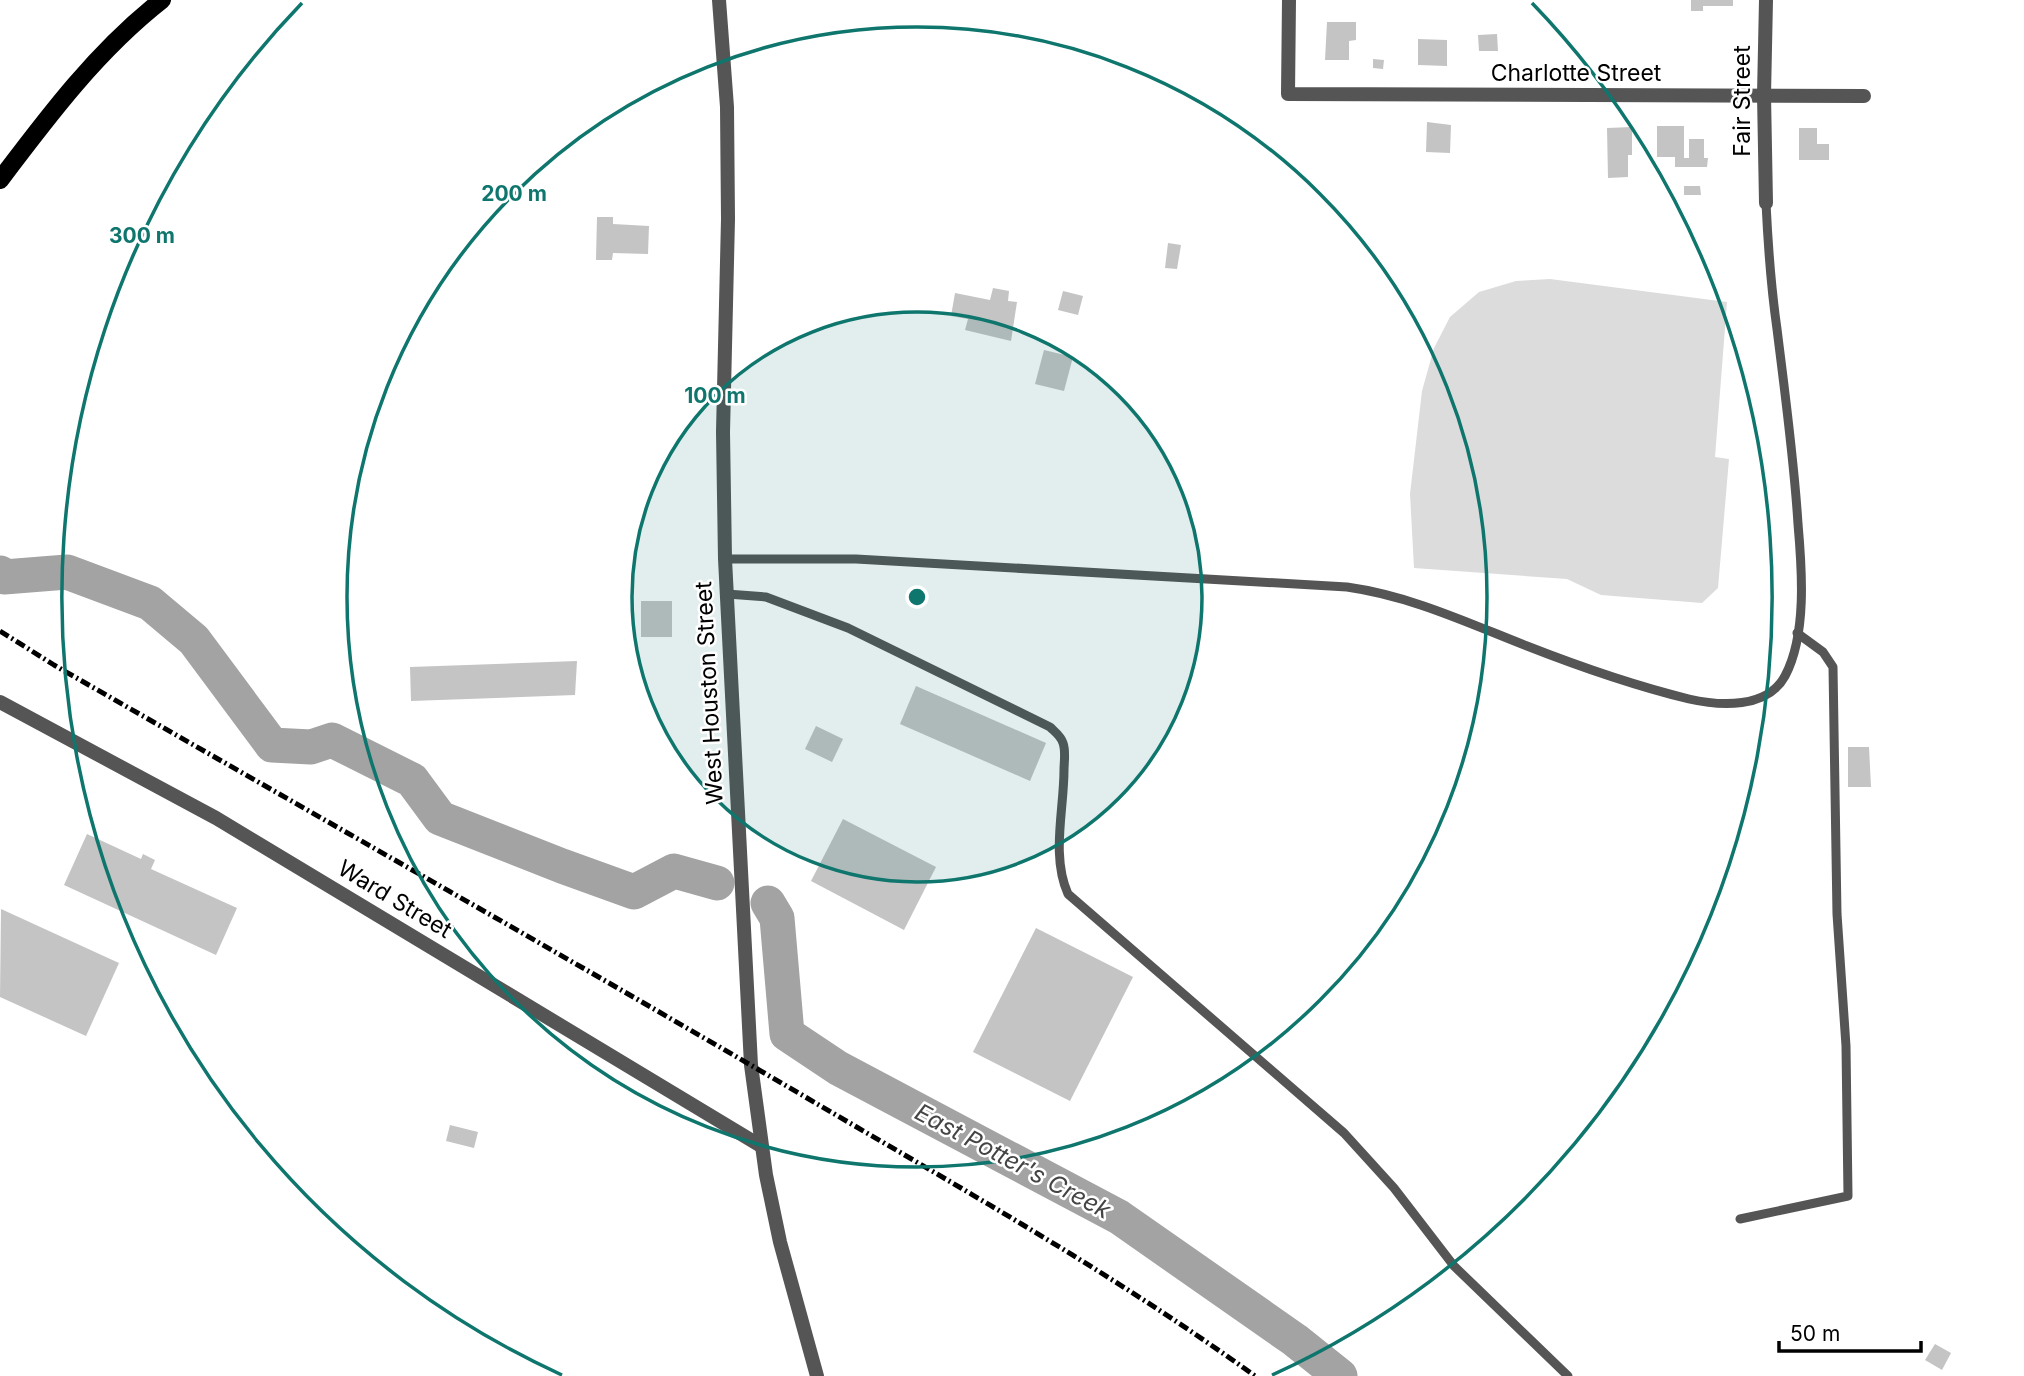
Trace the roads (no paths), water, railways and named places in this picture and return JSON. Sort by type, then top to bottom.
[{"type":"main road","points":[[0,180],[86,72],[127,30],[162,0]]},
{"type":"street","name":"West Houston Street","points":[[719,0],[727,107],[728,219],[723,432],[725,559],[751,1065],[761,1146],[780,1242],[817,1376]]},
{"type":"street","name":"Charlotte Street","points":[[1289,0],[1288,94],[1864,96]]},
{"type":"street","name":"Fair Street","points":[[1766,0],[1766,202]]},
{"type":"street","name":"Ward Street","points":[[0,702],[216,818],[761,1146]]},
{"type":"lane","points":[[725,559],[856,559],[1333,586],[1376,591],[1432,608],[1564,660],[1688,699],[1733,704],[1751,701],[1774,688],[1784,677],[1797,633],[1802,575],[1792,452],[1769,264],[1766,202]]},
{"type":"lane","points":[[727,594],[766,597],[848,628],[1050,727],[1057,733],[1065,747],[1059,853],[1062,877],[1068,894],[1344,1133],[1388,1180],[1454,1266],[1568,1376]]},
{"type":"lane","points":[[1740,1219],[1848,1196],[1846,1058],[1837,914],[1833,667],[1823,652],[1797,633]]},
{"type":"waterway","name":"East Potter's Creek","points":[[0,573],[4,577],[67,572],[150,603],[194,640],[272,745],[311,747],[332,740],[412,780],[440,818],[634,892],[674,871],[717,883]]},
{"type":"waterway","name":"East Potter's Creek","points":[[768,903],[777,918],[787,1034],[838,1068],[1119,1217],[1295,1340],[1340,1376]]},
{"type":"railway","points":[[0,631],[54,665],[975,1196],[1089,1265],[1255,1376]]}]
